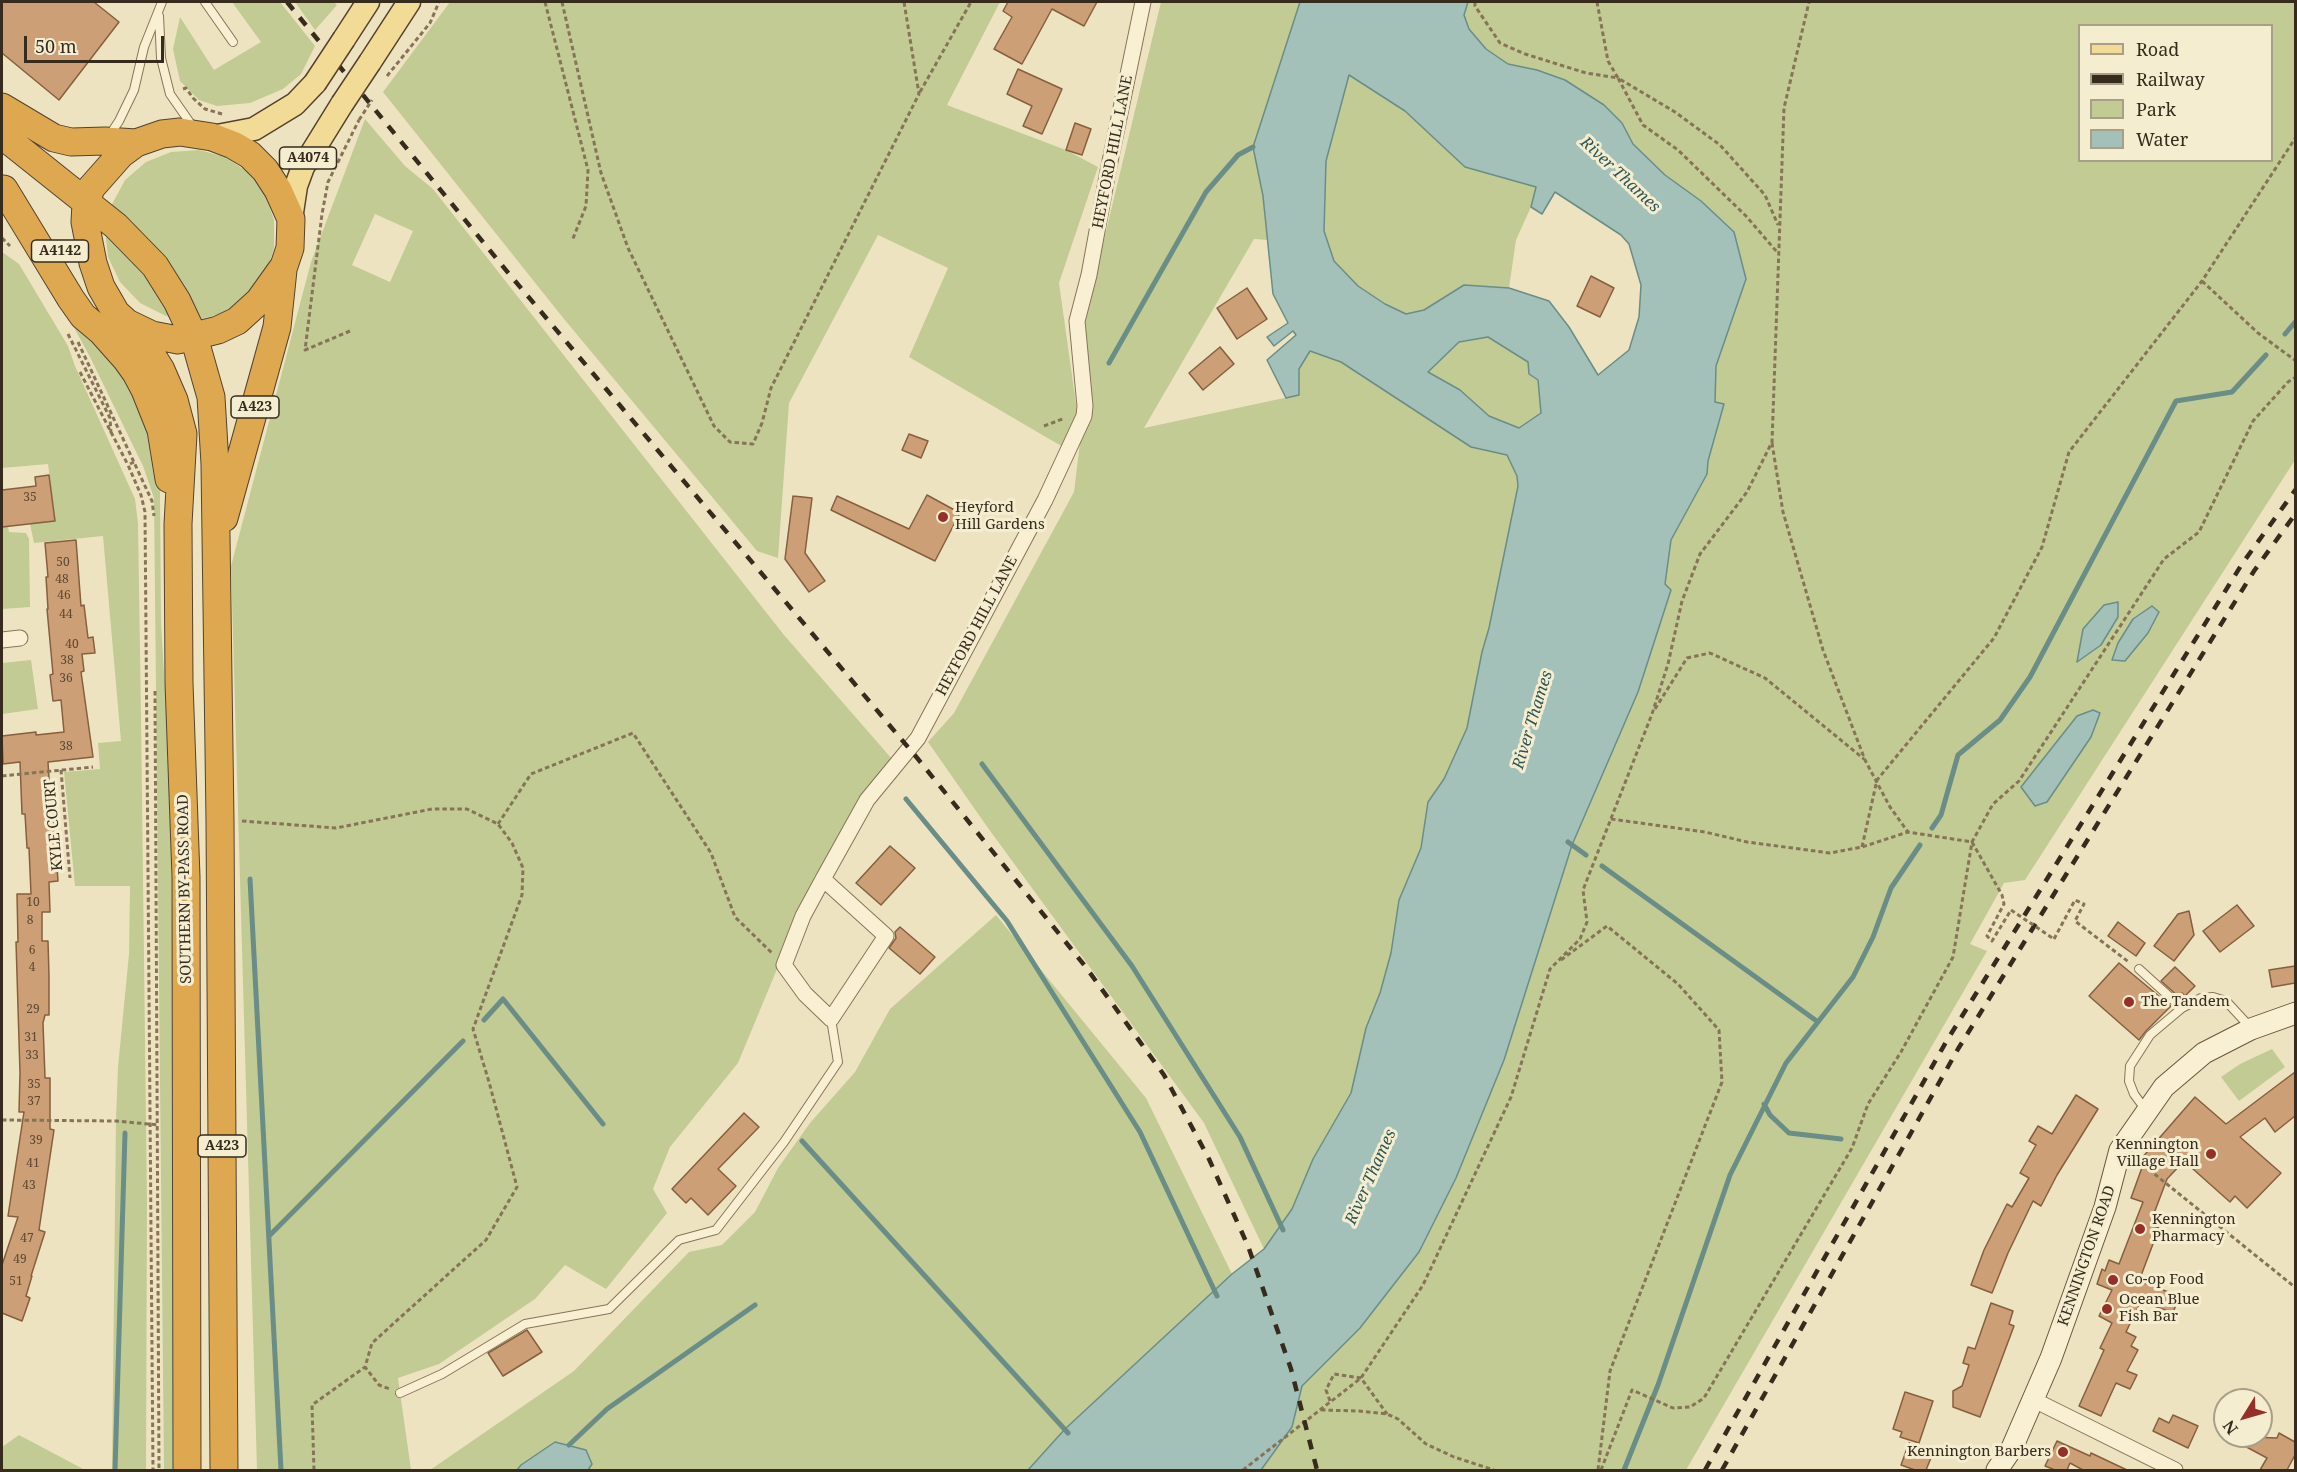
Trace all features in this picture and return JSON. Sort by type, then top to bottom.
[{"type":"highway","points":[[2,108],[54,138],[71,142],[104,145],[136,143],[162,134],[180,132],[206,135],[234,145],[250,155],[265,170],[278,190],[291,219],[290,248],[284,266],[259,301],[237,321],[218,330],[178,340],[152,335],[122,318],[101,287],[87,241],[91,186],[121,154],[136,143]]},
{"type":"highway","points":[[2,135],[91,186]]},
{"type":"highway","name":"A423","points":[[91,186],[116,226],[155,266],[177,301],[195,337],[211,397],[215,464],[220,821],[224,1470]]},
{"type":"highway","points":[[3,187],[71,300],[83,316],[102,332],[126,359],[145,390],[161,430],[178,524]]},
{"type":"highway","name":"A4142","points":[[3,187],[42,225],[85,287],[122,318]]},
{"type":"highway","name":"A423","points":[[216,547],[277,327],[284,266]]},
{"type":"highway","name":"SOUTHERN BY-PASS ROAD","points":[[122,318],[146,346],[161,370],[174,400],[183,434],[178,524],[179,683],[186,877],[187,1470]]},
{"type":"main road","points":[[206,135],[254,129],[295,104],[315,83],[368,2]]},
{"type":"main road","name":"A4074","points":[[291,219],[296,186],[303,167],[409,2]]},
{"type":"street","name":"HEYFORD HILL LANE","points":[[784,965],[803,916],[867,800],[918,738],[1045,500],[1084,416],[1077,321],[1089,275],[1143,2]]},
{"type":"street","points":[[2,640],[20,638]]},
{"type":"street","points":[[784,965],[805,994],[831,1019],[886,936],[823,879]]},
{"type":"street","name":"KENNINGTON ROAD","points":[[1997,1470],[2012,1448],[2062,1329],[2105,1207],[2120,1149],[2164,1088],[2204,1053],[2251,1029],[2294,1017]]},
{"type":"street","points":[[2034,1400],[2175,1470]]},
{"type":"lane","points":[[104,145],[134,90],[144,47],[162,2]]},
{"type":"lane","points":[[206,2],[233,42]]},
{"type":"lane","points":[[159,14],[161,58],[170,94],[182,113],[206,135]]},
{"type":"lane","points":[[2139,969],[2182,1008]]},
{"type":"lane","points":[[2146,1111],[2134,1094],[2129,1081],[2130,1066],[2150,1035],[2182,1008],[2201,998],[2213,997],[2226,1001],[2251,1029]]},
{"type":"lane","points":[[400,1392],[442,1374],[525,1324],[609,1309],[679,1240],[716,1230],[784,1142],[838,1062],[831,1019]]},
{"type":"path","points":[[384,80],[430,23],[439,2]]},
{"type":"path","points":[[545,2],[588,170],[586,206],[572,241]]},
{"type":"path","points":[[562,2],[601,173],[628,248],[714,426],[730,442],[753,444],[762,423],[771,388],[919,94],[971,2]]},
{"type":"path","points":[[904,2],[919,94]]},
{"type":"path","points":[[1475,2],[1475,6],[1500,43],[1526,54],[1586,73],[1618,78],[1675,112],[1720,146],[1765,195],[1779,226]]},
{"type":"path","points":[[1597,2],[1608,61],[1643,125],[1678,150],[1746,216],[1778,254]]},
{"type":"path","points":[[1809,2],[1784,108],[1772,442],[1783,512],[1823,650],[1865,760],[1890,807],[1908,832]]},
{"type":"path","points":[[170,94],[186,88],[205,109],[231,114]]},
{"type":"path","points":[[350,331],[305,350],[328,182],[359,120]]},
{"type":"path","points":[[1862,847],[1877,780],[1994,638],[2042,548],[2069,452],[2202,281],[2295,137]]},
{"type":"path","points":[[2,234],[13,243]]},
{"type":"path","points":[[2,238],[14,250]]},
{"type":"path","points":[[2202,281],[2258,333],[2295,361]]},
{"type":"path","points":[[64,328],[110,418],[111,433]]},
{"type":"path","points":[[72,330],[152,501]]},
{"type":"path","points":[[80,372],[128,465],[141,495],[145,512],[153,1470]]},
{"type":"path","points":[[1600,1470],[1630,1390],[1673,1408],[1690,1407],[1704,1398],[1852,1148],[1868,1104],[1901,1052],[1953,957],[1972,842],[1994,804],[2019,781],[2164,559],[2199,532],[2253,422],[2295,377]]},
{"type":"path","points":[[1243,1470],[1361,1378],[1423,1285],[1461,1207],[1510,1096],[1550,969],[1580,939],[1587,922],[1583,890],[1652,714],[1668,664],[1682,601],[1701,554],[1747,492],[1772,442]]},
{"type":"path","points":[[128,465],[134,462]]},
{"type":"path","points":[[1652,714],[1687,658],[1710,653],[1765,678],[1865,760]]},
{"type":"path","points":[[155,685],[159,1470]]},
{"type":"path","points":[[498,824],[531,774],[633,734],[711,853],[735,917],[784,965]]},
{"type":"path","name":"KYLE COURT","points":[[2,776],[93,767]]},
{"type":"path","name":"KYLE COURT","points":[[61,770],[70,878]]},
{"type":"path","points":[[220,821],[336,828],[432,809],[467,809],[498,824],[513,843],[523,868],[522,894],[473,1029],[517,1188],[486,1240],[372,1344],[365,1367],[312,1405],[314,1470]]},
{"type":"path","points":[[1611,819],[1705,832],[1747,842],[1830,853],[1862,847],[1908,832],[1920,832],[1972,842]]},
{"type":"path","points":[[1972,842],[2002,895],[2004,904],[1987,936],[1992,941],[2011,910],[2054,939],[2074,900],[2084,904],[2075,921],[2139,969]]},
{"type":"path","points":[[1550,969],[1607,926],[1678,984],[1719,1030],[1722,1082],[1610,1371],[1600,1470]]},
{"type":"path","points":[[2,1120],[159,1125]]},
{"type":"path","points":[[2120,1149],[2140,1162],[2295,1288]]},
{"type":"path","points":[[365,1367],[379,1385],[400,1392]]},
{"type":"path","points":[[1330,1401],[1326,1389],[1334,1374],[1361,1378],[1387,1414]]},
{"type":"path","points":[[1322,1410],[1387,1414],[1398,1419],[1426,1444],[1454,1457],[1494,1470]]},
{"type":"green space","points":[[232,2],[280,2],[315,46],[301,74],[283,89],[250,103],[217,106],[199,100],[180,81],[173,49],[180,17],[214,70],[261,42]]},
{"type":"green space","points":[[295,2],[334,2],[337,5],[315,30]]},
{"type":"green space","points":[[450,2],[1000,2],[947,105],[1066,150],[1098,167],[1059,283],[1077,411],[1063,447],[909,357],[948,268],[878,235],[789,403],[778,558],[757,551],[564,319],[383,92]]},
{"type":"green space","points":[[1161,2],[1300,2],[1271,90],[1263,196],[1268,240],[1254,239],[1144,428],[1298,395],[1299,369],[1310,351],[1341,362],[1471,447],[1507,455],[1517,476],[1518,486],[1467,728],[1444,779],[1428,802],[1421,848],[1399,900],[1391,953],[1380,993],[1366,1028],[1351,1093],[1313,1159],[1292,1209],[1264,1249],[1204,1123],[988,828],[928,742],[954,713],[1074,492],[1089,369],[1084,323]]},
{"type":"green space","points":[[1468,2],[2295,2],[2295,460],[2025,880],[2004,883],[1970,944],[1987,951],[1686,1470],[1261,1470],[1292,1427],[1301,1386],[1360,1328],[1419,1252],[1456,1178],[1504,1060],[1572,845],[1638,692],[1648,661],[1659,622],[1671,540],[1707,474],[1708,461],[1723,404],[1715,402],[1716,366],[1746,279],[1734,232],[1701,201],[1665,175],[1633,144],[1622,123],[1537,70],[1508,64],[1486,49],[1469,29],[1464,15]]},
{"type":"green space","points":[[1348,75],[1405,111],[1465,167],[1536,187],[1531,207],[1516,240],[1509,288],[1464,285],[1424,310],[1406,314],[1385,304],[1358,286],[1334,261],[1324,231],[1326,161]]},
{"type":"green space","points":[[365,119],[405,166],[433,189],[784,635],[892,759],[804,904],[738,1063],[670,1147],[653,1189],[667,1213],[606,1289],[565,1265],[535,1299],[439,1364],[398,1378],[411,1470],[257,1470],[231,566],[311,262]],"holes":[[[375,214],[413,231],[390,282],[352,265]]]},
{"type":"green space","points":[[199,150],[225,157],[248,172],[265,194],[274,220],[274,248],[266,274],[248,297],[224,313],[197,320],[162,258],[147,238],[111,206],[125,180],[146,162],[171,152]]},
{"type":"green space","points":[[105,230],[142,270],[172,317],[140,303],[120,282],[108,257]]},
{"type":"green space","points":[[2,252],[19,264],[68,346],[135,499],[138,523],[147,1202],[146,1470],[112,1470],[116,1119],[118,1067],[129,954],[130,886],[75,886],[64,772],[100,769],[98,743],[121,741],[103,536],[34,543],[30,524],[55,521],[48,464],[2,468]]},
{"type":"green space","points":[[60,302],[128,375],[157,454],[160,490],[161,622],[171,795],[176,1470],[164,1470],[154,498],[143,466],[90,357]]},
{"type":"green space","points":[[1488,337],[1528,362],[1538,380],[1541,413],[1519,428],[1489,416],[1460,390],[1428,372],[1459,342]]},
{"type":"green space","points":[[8,526],[9,532],[26,533],[29,539],[30,607],[2,609],[2,527]]},
{"type":"green space","points":[[31,660],[38,709],[2,714],[2,663]]},
{"type":"green space","points":[[996,915],[1146,1098],[1232,1274],[1065,1429],[1028,1470],[588,1470],[592,1464],[521,1465],[517,1470],[430,1470],[574,1371],[689,1252],[722,1245],[755,1212],[778,1168],[810,1123],[855,1072],[890,1009]]},
{"type":"green space","points":[[2272,1049],[2285,1067],[2239,1101],[2221,1077],[2240,1064]]},
{"type":"green space","points":[[19,1435],[85,1470],[2,1470],[2,1447]]},
{"type":"water","name":"River Thames","points":[[1300,2],[1468,2],[1464,15],[1469,29],[1486,49],[1508,64],[1537,70],[1565,80],[1604,105],[1622,123],[1633,144],[1665,175],[1701,201],[1734,232],[1746,279],[1716,366],[1715,402],[1724,404],[1708,461],[1707,474],[1671,540],[1665,584],[1671,590],[1638,692],[1572,845],[1504,1060],[1456,1178],[1419,1252],[1360,1328],[1302,1386],[1292,1427],[1261,1470],[1028,1470],[1065,1429],[1232,1274],[1264,1249],[1292,1209],[1313,1159],[1351,1093],[1366,1028],[1380,993],[1391,953],[1399,900],[1421,848],[1428,802],[1444,779],[1467,728],[1518,486],[1517,476],[1507,455],[1471,447],[1341,362],[1310,351],[1299,369],[1299,395],[1286,398],[1267,360],[1296,335],[1293,331],[1274,346],[1267,337],[1288,323],[1273,294],[1263,196],[1253,147]],"holes":[[[1349,75],[1405,111],[1465,167],[1536,187],[1531,207],[1542,214],[1555,192],[1621,235],[1629,244],[1641,285],[1639,317],[1629,350],[1598,375],[1569,327],[1549,301],[1509,288],[1464,285],[1424,310],[1406,314],[1385,304],[1358,286],[1334,261],[1324,231],[1326,161]],[[1488,337],[1528,362],[1529,374],[1538,380],[1541,413],[1519,428],[1489,416],[1460,390],[1428,372],[1459,342]]]},
{"type":"water","points":[[2118,602],[2118,617],[2101,645],[2077,662],[2083,629],[2104,605]]},
{"type":"water","points":[[2152,606],[2159,612],[2148,633],[2125,661],[2112,660],[2118,643],[2133,619]]},
{"type":"water","points":[[2093,710],[2100,713],[2091,737],[2047,802],[2035,806],[2021,787],[2077,716]]},
{"type":"water","points":[[555,1442],[586,1450],[592,1464],[588,1470],[517,1470],[521,1465]]},
{"type":"building","points":[[2,2],[94,2],[119,22],[59,100],[2,53]]},
{"type":"building","points":[[1008,2],[1097,2],[1084,26],[1052,9],[1022,64],[994,49],[1012,17],[1003,11]]},
{"type":"building","points":[[1018,69],[1062,89],[1042,134],[1023,126],[1032,106],[1007,94]]},
{"type":"building","points":[[1075,123],[1091,129],[1082,155],[1066,150]]},
{"type":"building","points":[[1591,276],[1614,288],[1600,317],[1577,306]]},
{"type":"building","points":[[1247,288],[1267,319],[1237,339],[1217,308]]},
{"type":"building","points":[[1220,347],[1234,364],[1203,390],[1189,373]]},
{"type":"building","points":[[909,434],[928,441],[921,458],[902,450]]},
{"type":"building","points":[[49,475],[55,521],[2,527],[2,490],[36,486],[35,477]]},
{"type":"building","points":[[927,495],[960,513],[935,561],[831,510],[837,496],[909,529]]},
{"type":"building","points":[[793,496],[812,498],[805,553],[825,581],[809,592],[785,559]]},
{"type":"building","points":[[76,540],[81,606],[84,605],[88,638],[93,637],[95,653],[82,654],[84,671],[81,672],[93,757],[48,762],[58,881],[49,882],[50,912],[42,912],[42,941],[48,941],[49,976],[49,1015],[45,1015],[43,1023],[45,1078],[50,1078],[50,1129],[54,1130],[39,1230],[45,1232],[31,1276],[26,1296],[30,1298],[22,1321],[2,1313],[2,1265],[18,1217],[8,1216],[24,1112],[19,1112],[17,894],[31,894],[29,848],[27,848],[25,814],[22,814],[20,762],[3,764],[2,736],[36,732],[36,735],[64,732],[61,700],[53,701],[50,675],[53,674],[47,609],[46,577],[48,577],[45,543]]},
{"type":"building","points":[[890,846],[915,868],[881,905],[856,883]]},
{"type":"building","points":[[2237,905],[2254,926],[2220,952],[2203,931]]},
{"type":"building","points":[[2189,911],[2194,935],[2174,961],[2154,946],[2178,914]]},
{"type":"building","points":[[2118,922],[2145,943],[2136,956],[2108,936]]},
{"type":"building","points":[[900,927],[935,957],[920,974],[889,948],[896,938],[895,932]]},
{"type":"building","name":"The Tandem","points":[[2119,963],[2171,1006],[2139,1040],[2089,996]]},
{"type":"building","points":[[2295,966],[2295,983],[2272,987],[2269,970]]},
{"type":"building","points":[[2175,967],[2195,986],[2185,996],[2182,993],[2179,997],[2161,981]]},
{"type":"building","points":[[2295,1072],[2295,1116],[2275,1132],[2265,1118],[2240,1137],[2281,1173],[2247,1208],[2235,1196],[2230,1202],[2184,1161],[2167,1179],[2150,1224],[2159,1228],[2139,1281],[2179,1296],[2173,1313],[2141,1301],[2126,1332],[2136,1337],[2131,1346],[2138,1350],[2127,1371],[2137,1375],[2130,1389],[2116,1383],[2101,1416],[2079,1406],[2104,1350],[2100,1348],[2112,1323],[2099,1316],[2112,1290],[2097,1284],[2102,1269],[2105,1271],[2109,1260],[2119,1264],[2143,1202],[2131,1198],[2144,1162],[2141,1159],[2195,1097],[2226,1124]]},
{"type":"building","points":[[2076,1095],[2098,1109],[2057,1175],[2041,1206],[2033,1201],[1992,1293],[1971,1285],[1984,1250],[2007,1204],[2012,1207],[2029,1178],[2020,1173],[2036,1145],[2029,1141],[2038,1126],[2052,1134]]},
{"type":"building","points":[[744,1113],[759,1127],[718,1169],[736,1186],[708,1215],[691,1198],[686,1203],[672,1189]]},
{"type":"building","points":[[1991,1303],[2013,1311],[2009,1324],[2014,1326],[1980,1417],[1953,1407],[1953,1391],[1962,1386],[1969,1365],[1963,1363],[1968,1347],[1975,1349]]},
{"type":"building","points":[[527,1330],[542,1352],[503,1376],[488,1353]]},
{"type":"building","points":[[1905,1392],[1933,1401],[1919,1443],[1900,1437],[1902,1432],[1893,1429]]},
{"type":"building","points":[[2173,1415],[2198,1426],[2188,1448],[2153,1431],[2159,1418],[2169,1423]]},
{"type":"building","points":[[2279,1433],[2295,1442],[2295,1455],[2287,1470],[2260,1470],[2267,1458],[2248,1448],[2273,1448],[2273,1438],[2277,1438]]},
{"type":"building","points":[[2057,1441],[2090,1456],[2091,1453],[2127,1470],[2083,1470],[2070,1463],[2067,1470],[2055,1470],[2045,1466]]},
{"type":"building","points":[[1909,1443],[1933,1453],[1926,1470],[1915,1470],[1901,1465]]},
{"type":"waterway","points":[[1109,363],[1206,192],[1238,155],[1253,147]]},
{"type":"waterway","points":[[2285,334],[2296,321]]},
{"type":"waterway","points":[[1932,828],[1941,815],[1958,755],[2000,720],[2030,677],[2176,401],[2232,392],[2266,355]]},
{"type":"waterway","points":[[982,764],[1132,966],[1240,1137],[1283,1230]]},
{"type":"waterway","points":[[906,799],[1007,921],[1140,1132],[1217,1296]]},
{"type":"waterway","points":[[1568,842],[1586,855]]},
{"type":"waterway","points":[[1624,1470],[1658,1385],[1730,1175],[1786,1063],[1853,977],[1873,937],[1891,888],[1920,845]]},
{"type":"waterway","points":[[1602,866],[1818,1022]]},
{"type":"waterway","points":[[250,879],[281,1470]]},
{"type":"waterway","points":[[484,1020],[503,999],[603,1124]]},
{"type":"waterway","points":[[269,1236],[463,1041]]},
{"type":"waterway","points":[[1764,1104],[1770,1115],[1789,1133],[1841,1139]]},
{"type":"waterway","points":[[115,1470],[125,1133]]},
{"type":"waterway","points":[[802,1141],[1068,1433]]},
{"type":"waterway","points":[[569,1445],[607,1409],[755,1305]]},
{"type":"railway","points":[[287,2],[510,275],[918,759],[1085,966],[1164,1075],[1209,1159],[1248,1246],[1291,1369],[1317,1470]]},
{"type":"railway","points":[[1705,1470],[1946,1042],[2242,564],[2296,489]]},
{"type":"railway","points":[[1722,1470],[1958,1049],[2254,571],[2296,513]]},
{"type":"place","name":"Heyford Hill Gardens","points":[[943,517]]},
{"type":"place","name":"The Tandem","points":[[2129,1002]]},
{"type":"place","name":"Kennington Village Hall","points":[[2211,1154]]},
{"type":"place","name":"Kennington Pharmacy","points":[[2140,1229]]},
{"type":"place","name":"Co-op Food","points":[[2113,1280]]},
{"type":"place","name":"Ocean Blue Fish Bar","points":[[2107,1309]]},
{"type":"place","name":"Kennington Barbers","points":[[2063,1452]]}]
